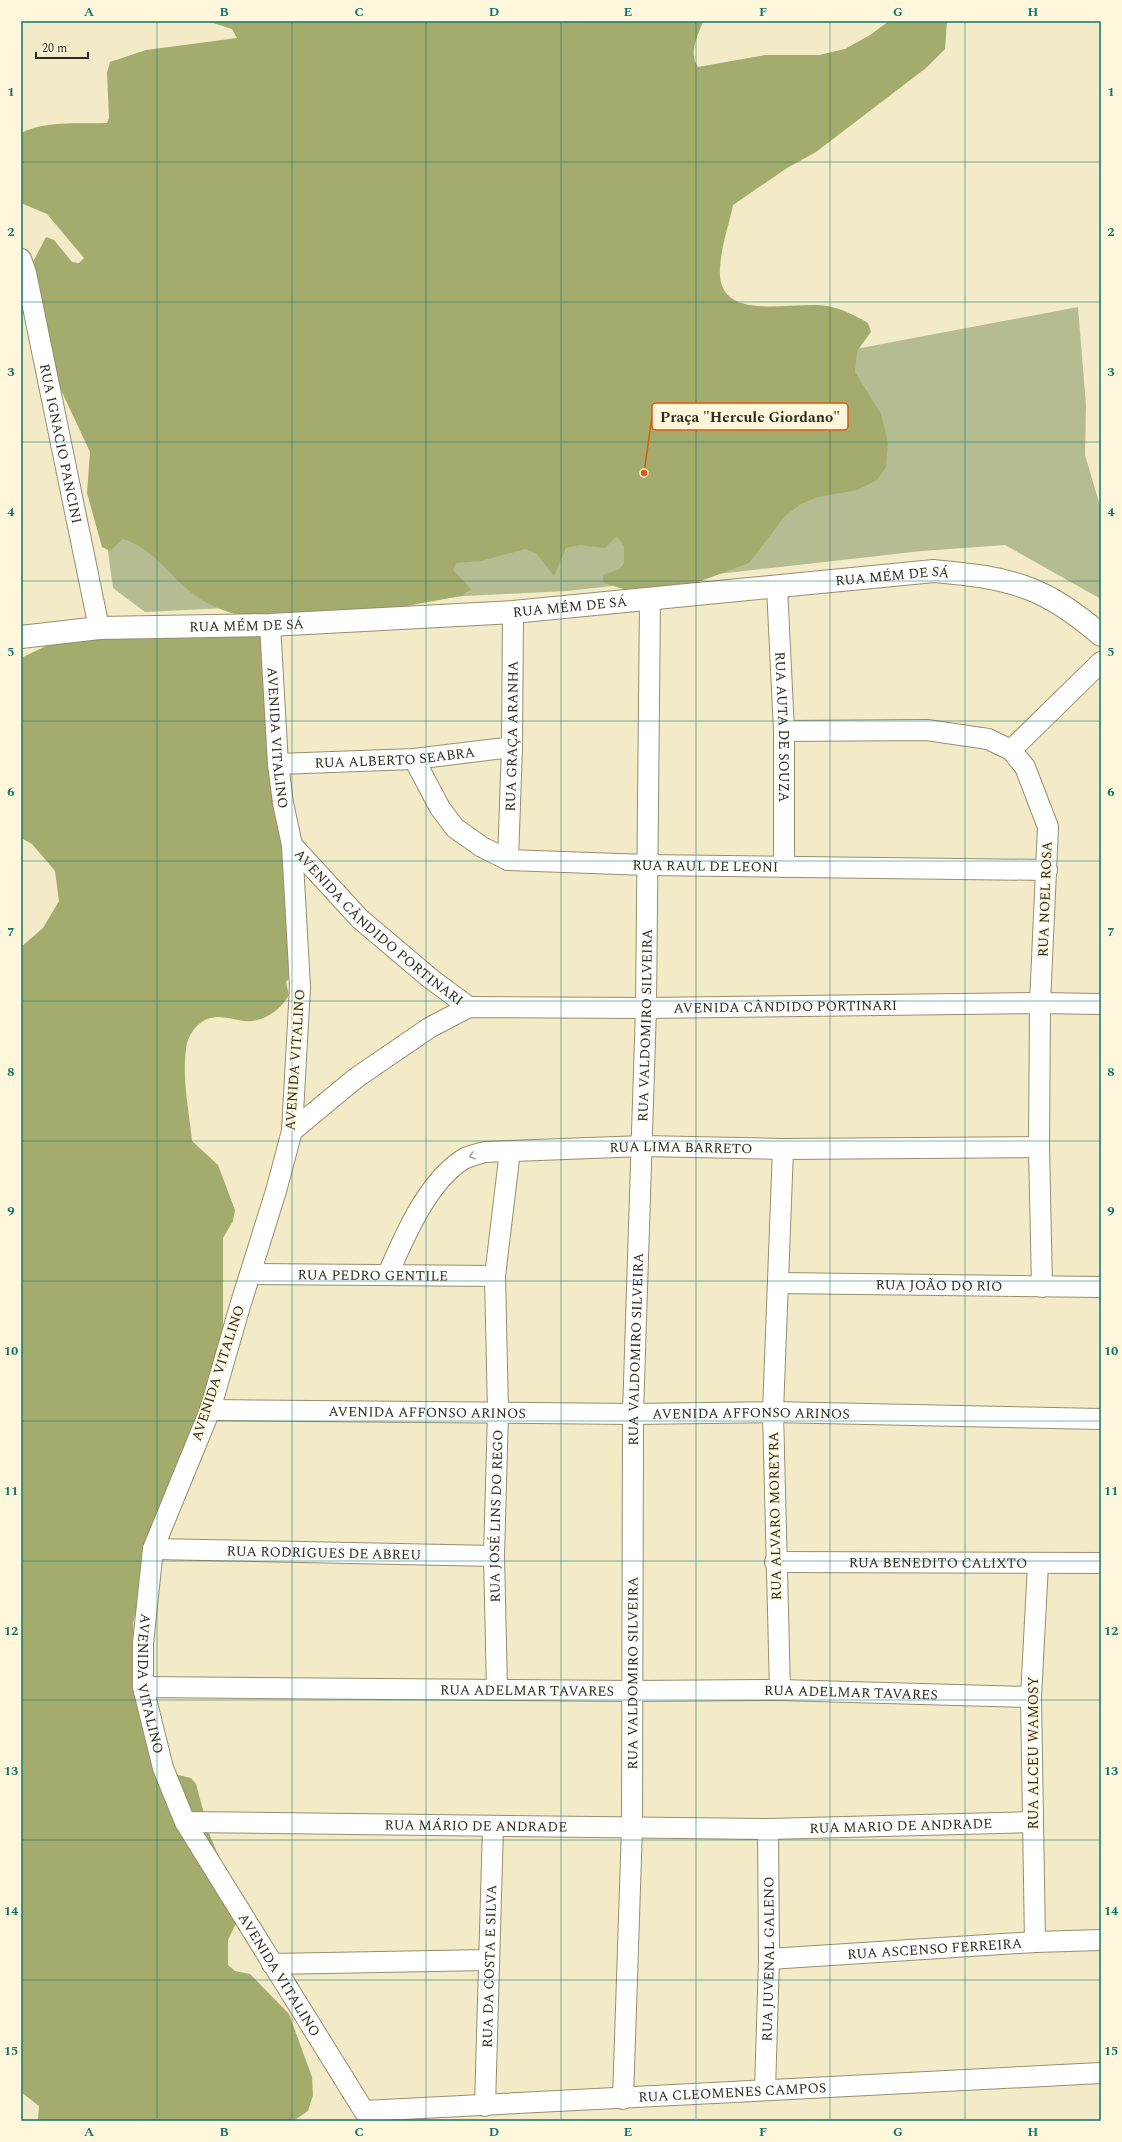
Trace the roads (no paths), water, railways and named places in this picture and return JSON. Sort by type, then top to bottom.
[{"type":"street","name":"RUA IGNACIO PANCINI","points":[[21,259],[26,272],[99,628]]},
{"type":"street","name":"RUA MÉM DE SÁ","points":[[21,637],[99,628],[270,626],[513,612],[650,600],[934,571],[981,576],[1030,589],[1078,615],[1101,635]]},
{"type":"street","name":"RUA AUTA DE SOUZA","points":[[777,587],[784,731],[784,867]]},
{"type":"street","name":"RUA VALDOMIRO SILVEIRA","points":[[623,2099],[632,1827],[633,1414],[643,1146],[646,1008],[650,600]]},
{"type":"street","name":"RUA GRAÇA ARANHA","points":[[508,860],[512,747],[513,612]]},
{"type":"street","name":"AVENIDA VITALINO","points":[[270,626],[278,764],[292,845],[300,988],[292,1131],[276,1191],[210,1410],[153,1549],[143,1643],[142,1687],[163,1768],[185,1822],[364,2111]]},
{"type":"street","points":[[1011,750],[1101,662]]},
{"type":"street","name":"RUA NOEL ROSA","points":[[784,731],[927,730],[988,739],[1011,750],[1025,767],[1048,827],[1040,1003],[1039,1147],[1042,1287]]},
{"type":"street","name":"RUA ALBERTO SEABRA","points":[[278,764],[414,759],[512,747]]},
{"type":"street","name":"RUA RAUL DE LEONI","points":[[414,759],[440,808],[455,828],[482,846],[508,860],[647,865],[1047,870]]},
{"type":"street","name":"AVENIDA CÂNDIDO PORTINARI","points":[[292,845],[360,918],[431,979],[469,1007]]},
{"type":"street","name":"AVENIDA CÂNDIDO PORTINARI","points":[[292,1131],[356,1078],[429,1028],[469,1007],[646,1008],[1040,1003],[1101,1004]]},
{"type":"street","name":"RUA LIMA BARRETO","points":[[388,1274],[412,1219],[444,1175],[463,1159],[485,1152],[643,1146],[783,1149],[1039,1147]]},
{"type":"street","name":"RUA ALVARO MOREYRA","points":[[780,1690],[775,1562],[773,1412],[783,1149]]},
{"type":"street","name":"RUA JOSÉ LINS DO REGO","points":[[497,1690],[494,1556],[498,1412],[495,1276],[510,1151]]},
{"type":"street","name":"RUA PEDRO GENTILE","points":[[251,1274],[495,1276]]},
{"type":"street","name":"RUA JOÃO DO RIO","points":[[778,1283],[1101,1287]]},
{"type":"street","name":"AVENIDA AFFONSO ARINOS","points":[[210,1410],[633,1414],[773,1412],[1101,1419]]},
{"type":"street","name":"RUA RODRIGUES DE ABREU","points":[[153,1549],[494,1556]]},
{"type":"street","name":"RUA BENEDITO CALIXTO","points":[[775,1562],[1101,1563]]},
{"type":"street","name":"RUA ALCEU WAMOSY","points":[[1035,1942],[1032,1697],[1038,1564]]},
{"type":"street","name":"RUA ADELMAR TAVARES","points":[[142,1687],[633,1691],[780,1690],[1032,1697]]},
{"type":"street","name":"RUA MÁRIO DE ANDRADE","points":[[185,1822],[768,1829]]},
{"type":"street","name":"RUA MARIO DE ANDRADE","points":[[768,1829],[1033,1822]]},
{"type":"street","name":"RUA DA COSTA E SILVA","points":[[486,2106],[488,1960],[493,1826]]},
{"type":"street","name":"RUA JUVENAL GALENO","points":[[765,2090],[769,1959],[768,1829]]},
{"type":"street","name":"RUA ASCENSO FERREIRA","points":[[769,1959],[1035,1942],[1101,1940]]},
{"type":"street","points":[[272,1964],[488,1960]]},
{"type":"street","name":"RUA CLEOMENES CAMPOS","points":[[364,2111],[623,2099],[765,2090],[1101,2073]]},
{"type":"place","name":"Praça \"Hercule Giordano\"","points":[[644,473]]}]
